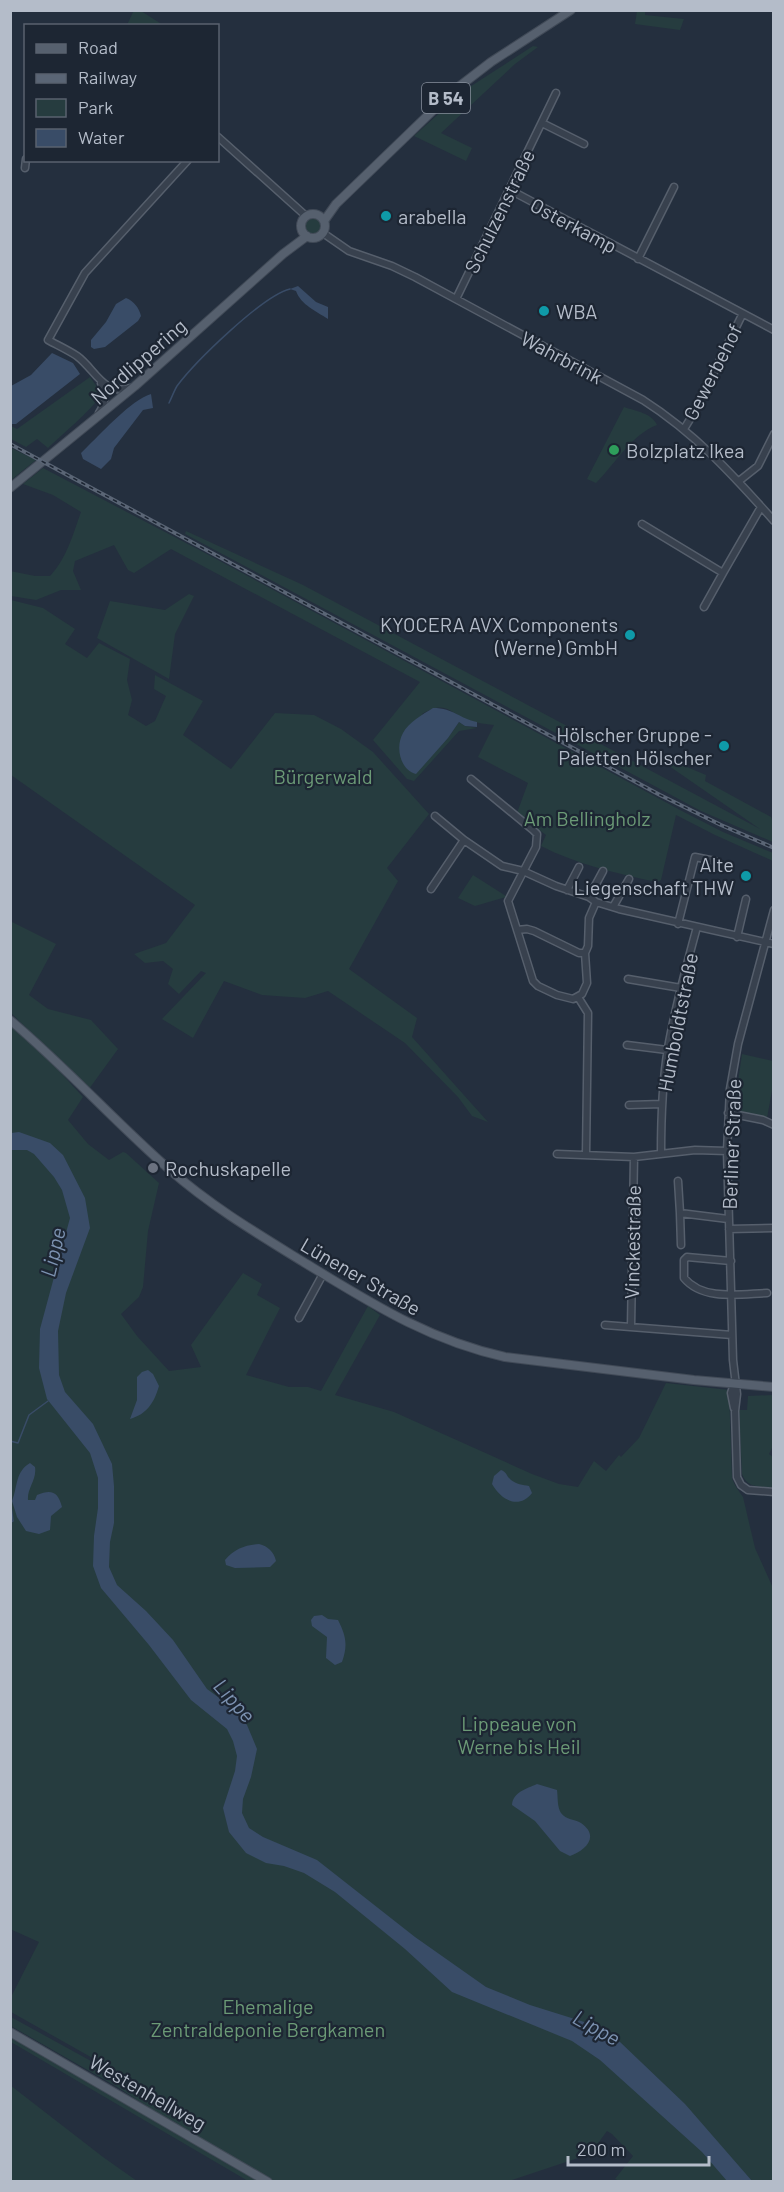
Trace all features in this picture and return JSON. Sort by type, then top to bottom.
[{"type":"main road","name":"B 54","points":[[321,218],[452,92],[486,66],[571,10]]},
{"type":"main road","points":[[314,214],[321,218],[325,228],[323,233],[316,237],[305,233],[302,222],[306,216],[314,214]]},
{"type":"main road","name":"Nordlippering","points":[[10,488],[135,386],[305,233]]},
{"type":"main road","name":"Lünener Straße","points":[[10,1020],[183,1181],[228,1215],[323,1274],[424,1332],[476,1351],[560,1365],[774,1387]]},
{"type":"main road","name":"Westenhellweg","points":[[10,2032],[268,2181]]},
{"type":"street","name":"Schulzenstraße","points":[[456,299],[556,93]]},
{"type":"street","points":[[542,123],[584,144]]},
{"type":"street","points":[[219,138],[306,216]]},
{"type":"street","points":[[25,168],[26,162]]},
{"type":"street","points":[[135,386],[119,390],[113,389],[101,382],[78,357],[48,340],[86,273],[186,162]]},
{"type":"street","name":"Osterkamp","points":[[638,259],[674,187]]},
{"type":"street","name":"Osterkamp","points":[[510,190],[741,315]]},
{"type":"street","name":"Wahrbrink","points":[[323,233],[349,251],[392,266],[643,400],[701,443],[739,481],[774,522]]},
{"type":"street","name":"Gewerbehof","points":[[684,429],[741,315],[774,330]]},
{"type":"street","points":[[94,421],[105,401],[101,382]]},
{"type":"street","points":[[739,481],[758,466],[774,434]]},
{"type":"street","points":[[704,607],[761,507]]},
{"type":"street","points":[[642,524],[723,573]]},
{"type":"street","points":[[471,778],[537,834],[537,847],[508,901],[531,975],[538,986],[568,999],[582,994],[587,983],[585,953],[588,946],[588,918],[596,902]]},
{"type":"street","points":[[435,816],[464,840],[502,866],[523,871],[589,897],[596,902],[678,924],[774,944]]},
{"type":"street","points":[[431,889],[464,840]]},
{"type":"street","points":[[678,924],[695,857],[715,861]]},
{"type":"street","points":[[567,890],[579,867]]},
{"type":"street","points":[[589,897],[603,872]]},
{"type":"street","points":[[613,907],[629,879]]},
{"type":"street","points":[[737,937],[746,899]]},
{"type":"street","name":"Berliner Straße","points":[[774,910],[736,1053],[730,1089],[727,1151],[734,1384],[737,1394],[735,1458],[738,1480],[748,1490],[774,1492]]},
{"type":"street","name":"Humboldtstraße","points":[[661,1154],[662,1104],[668,1050],[697,927]]},
{"type":"street","points":[[517,930],[521,928],[534,931],[579,953],[585,953]]},
{"type":"street","points":[[628,979],[681,988]]},
{"type":"street","points":[[578,997],[588,1013],[586,1155]]},
{"type":"street","points":[[627,1046],[668,1050]]},
{"type":"street","points":[[629,1105],[662,1104]]},
{"type":"street","points":[[728,1113],[763,1120],[774,1125]]},
{"type":"street","points":[[557,1154],[634,1157],[695,1150],[727,1151]]},
{"type":"street","name":"Vinckestraße","points":[[631,1327],[634,1157]]},
{"type":"street","points":[[678,1181],[681,1245]]},
{"type":"street","points":[[680,1213],[728,1219]]},
{"type":"street","points":[[729,1229],[774,1228]]},
{"type":"street","points":[[731,1261],[687,1257],[682,1269],[684,1278],[697,1290],[731,1294],[767,1293]]},
{"type":"street","points":[[299,1318],[323,1274]]},
{"type":"street","points":[[604,1325],[732,1335]]},
{"type":"green space","points":[[134,10],[141,11],[161,24],[127,24]]},
{"type":"green space","points":[[637,11],[645,11],[645,15],[684,19],[680,30],[635,24]]},
{"type":"green space","points":[[533,46],[538,47],[515,64],[441,133],[472,148],[466,161],[414,136],[465,90]]},
{"type":"green space","points":[[309,217],[317,217],[322,222],[320,233],[309,235],[304,230],[304,222]]},
{"type":"green space","points":[[90,377],[99,392],[96,402],[48,448],[37,439],[26,447],[11,439],[11,426],[17,429]]},
{"type":"green space","points":[[624,407],[647,415],[657,425],[631,443],[596,483],[587,479]]},
{"type":"green space","points":[[11,448],[36,460],[11,480]]},
{"type":"green space","name":"Am Bellingholz","points":[[43,468],[680,810],[723,832],[773,853],[773,861],[676,815],[661,880],[657,882],[598,868],[541,846],[546,835],[517,813],[528,783],[478,757],[494,725],[470,721],[448,709],[438,708],[422,714],[431,756],[459,722],[465,726],[477,728],[459,731],[414,781],[407,779],[373,740],[420,682],[171,549],[134,573],[128,570],[114,545],[75,561],[73,571],[81,590],[61,590],[36,600],[11,596],[10,571],[35,576],[50,576],[56,569],[69,546],[81,512],[53,495],[23,484]]},
{"type":"green space","points":[[186,531],[303,585],[760,829],[646,750],[706,775],[705,781],[771,817],[773,842],[701,811],[185,534]]},
{"type":"green space","points":[[189,594],[194,596],[175,634],[169,679],[97,638],[110,601],[165,610]]},
{"type":"green space","name":"Bürgerwald","points":[[11,600],[43,608],[75,629],[65,644],[87,658],[99,643],[130,659],[127,680],[132,700],[128,715],[146,726],[155,721],[166,696],[154,689],[155,675],[203,701],[183,735],[231,769],[275,713],[314,715],[341,729],[373,752],[429,814],[387,868],[398,881],[349,969],[417,1018],[412,1037],[488,1122],[472,1116],[458,1097],[405,1043],[328,991],[305,998],[262,995],[224,981],[193,1038],[162,1019],[206,973],[201,971],[179,994],[168,984],[173,969],[163,961],[145,963],[134,954],[166,943],[195,905],[11,775]]},
{"type":"green space","points":[[473,875],[506,897],[475,906],[458,898]]},
{"type":"green space","points":[[10,921],[56,944],[29,995],[48,1009],[91,1020],[118,1049],[89,1089],[11,1013]]},
{"type":"green space","name":"Lippeaue von Werne bis Heil","points":[[11,1025],[49,1060],[83,1097],[68,1120],[88,1144],[109,1160],[123,1152],[126,1153],[159,1183],[148,1231],[143,1287],[139,1297],[121,1314],[137,1336],[169,1371],[201,1367],[191,1345],[243,1273],[262,1284],[257,1295],[280,1308],[246,1375],[289,1387],[308,1387],[321,1391],[368,1306],[380,1315],[335,1395],[394,1412],[532,1474],[559,1484],[578,1487],[594,1461],[606,1471],[619,1455],[621,1457],[639,1438],[666,1383],[729,1390],[732,1478],[743,1497],[755,1548],[773,1588],[773,2181],[620,2181],[615,2179],[633,2156],[607,2131],[590,2154],[509,2181],[274,2181],[11,2026],[11,2017],[111,2072],[112,2069],[11,2012],[10,1999],[39,1942],[10,1929]]},
{"type":"green space","points":[[742,1054],[773,1061],[773,1085],[767,1118],[734,1110]]},
{"type":"green space","points":[[773,1395],[773,1446],[769,1454],[773,1457],[773,1487],[759,1487],[747,1482],[742,1474],[739,1410],[747,1410],[748,1396]]},
{"type":"green space","points":[[11,2037],[260,2181],[248,2181],[11,2042]]},
{"type":"green space","points":[[10,2085],[103,2157],[137,2181],[11,2181]]},
{"type":"water","points":[[298,286],[316,302],[328,307],[328,319],[309,307],[296,291],[290,289]]},
{"type":"water","points":[[126,298],[139,310],[141,316],[138,321],[105,347],[94,349],[91,347],[91,340],[106,322],[116,304]]},
{"type":"water","points":[[52,353],[73,363],[80,374],[16,424],[11,424],[11,386],[31,375]]},
{"type":"water","points":[[151,394],[153,408],[143,410],[114,448],[111,459],[101,469],[83,459],[81,453],[110,424],[126,409]]},
{"type":"water","points":[[433,708],[440,708],[477,722],[477,727],[465,726],[459,722],[416,774],[406,768],[403,763],[399,745],[408,726]]},
{"type":"water","name":"Lippe","points":[[19,1132],[50,1143],[63,1155],[85,1198],[90,1228],[66,1293],[58,1331],[59,1375],[65,1392],[93,1424],[112,1464],[114,1523],[110,1542],[109,1567],[117,1585],[173,1640],[207,1689],[229,1705],[247,1725],[257,1749],[243,1799],[242,1813],[249,1828],[263,1837],[317,1860],[415,1937],[486,1987],[530,2005],[597,2026],[620,2042],[685,2104],[752,2181],[727,2181],[702,2152],[600,2060],[572,2041],[452,1992],[405,1949],[335,1892],[304,1873],[266,1863],[246,1853],[229,1832],[223,1808],[235,1771],[237,1756],[227,1729],[191,1700],[101,1588],[93,1566],[98,1478],[90,1453],[47,1399],[39,1368],[40,1329],[70,1218],[62,1190],[54,1177],[34,1154],[27,1150],[11,1150],[11,1133]]},
{"type":"water","points":[[148,1370],[153,1374],[159,1386],[157,1392],[145,1411],[130,1419],[137,1400],[137,1377]]},
{"type":"water","points":[[30,1463],[35,1467],[35,1472],[28,1500],[35,1500],[37,1495],[50,1492],[59,1498],[62,1507],[51,1516],[50,1530],[39,1534],[26,1531],[17,1517],[12,1501],[19,1475]]},
{"type":"water","points":[[501,1470],[509,1479],[529,1486],[532,1493],[522,1501],[516,1502],[500,1495],[492,1484],[494,1476]]},
{"type":"water","points":[[259,1544],[268,1548],[274,1555],[276,1561],[270,1567],[235,1568],[226,1565],[225,1560],[236,1550]]},
{"type":"water","points":[[322,1615],[328,1619],[338,1620],[344,1636],[345,1651],[342,1662],[335,1665],[326,1658],[327,1637],[312,1626],[311,1620],[314,1616]]},
{"type":"water","points":[[537,1784],[557,1790],[561,1813],[587,1828],[590,1838],[580,1851],[570,1856],[560,1851],[535,1821],[512,1805],[517,1794]]},
{"type":"waterway","points":[[169,403],[177,386],[213,347],[247,316],[278,294],[290,289]]},
{"type":"waterway","points":[[10,1441],[18,1443],[29,1415],[48,1401]]},
{"type":"waterway","points":[[10,1499],[13,1521],[10,1523]]},
{"type":"railway","points":[[10,444],[660,795],[774,848]]},
{"type":"place","name":"arabella","points":[[386,216]]},
{"type":"place","name":"WBA","points":[[544,311]]},
{"type":"place","name":"Bolzplatz Ikea","points":[[614,450]]},
{"type":"place","name":"KYOCERA AVX Components (Werne) GmbH","points":[[630,635]]},
{"type":"place","name":"Hölscher Gruppe - Paletten Hölscher","points":[[724,746]]},
{"type":"place","name":"Alte Liegenschaft THW","points":[[746,876]]},
{"type":"place","name":"Rochuskapelle","points":[[153,1168]]},
{"type":"park label","name":"Ehemalige Zentraldeponie Bergkamen","points":[[268,2018]]}]
